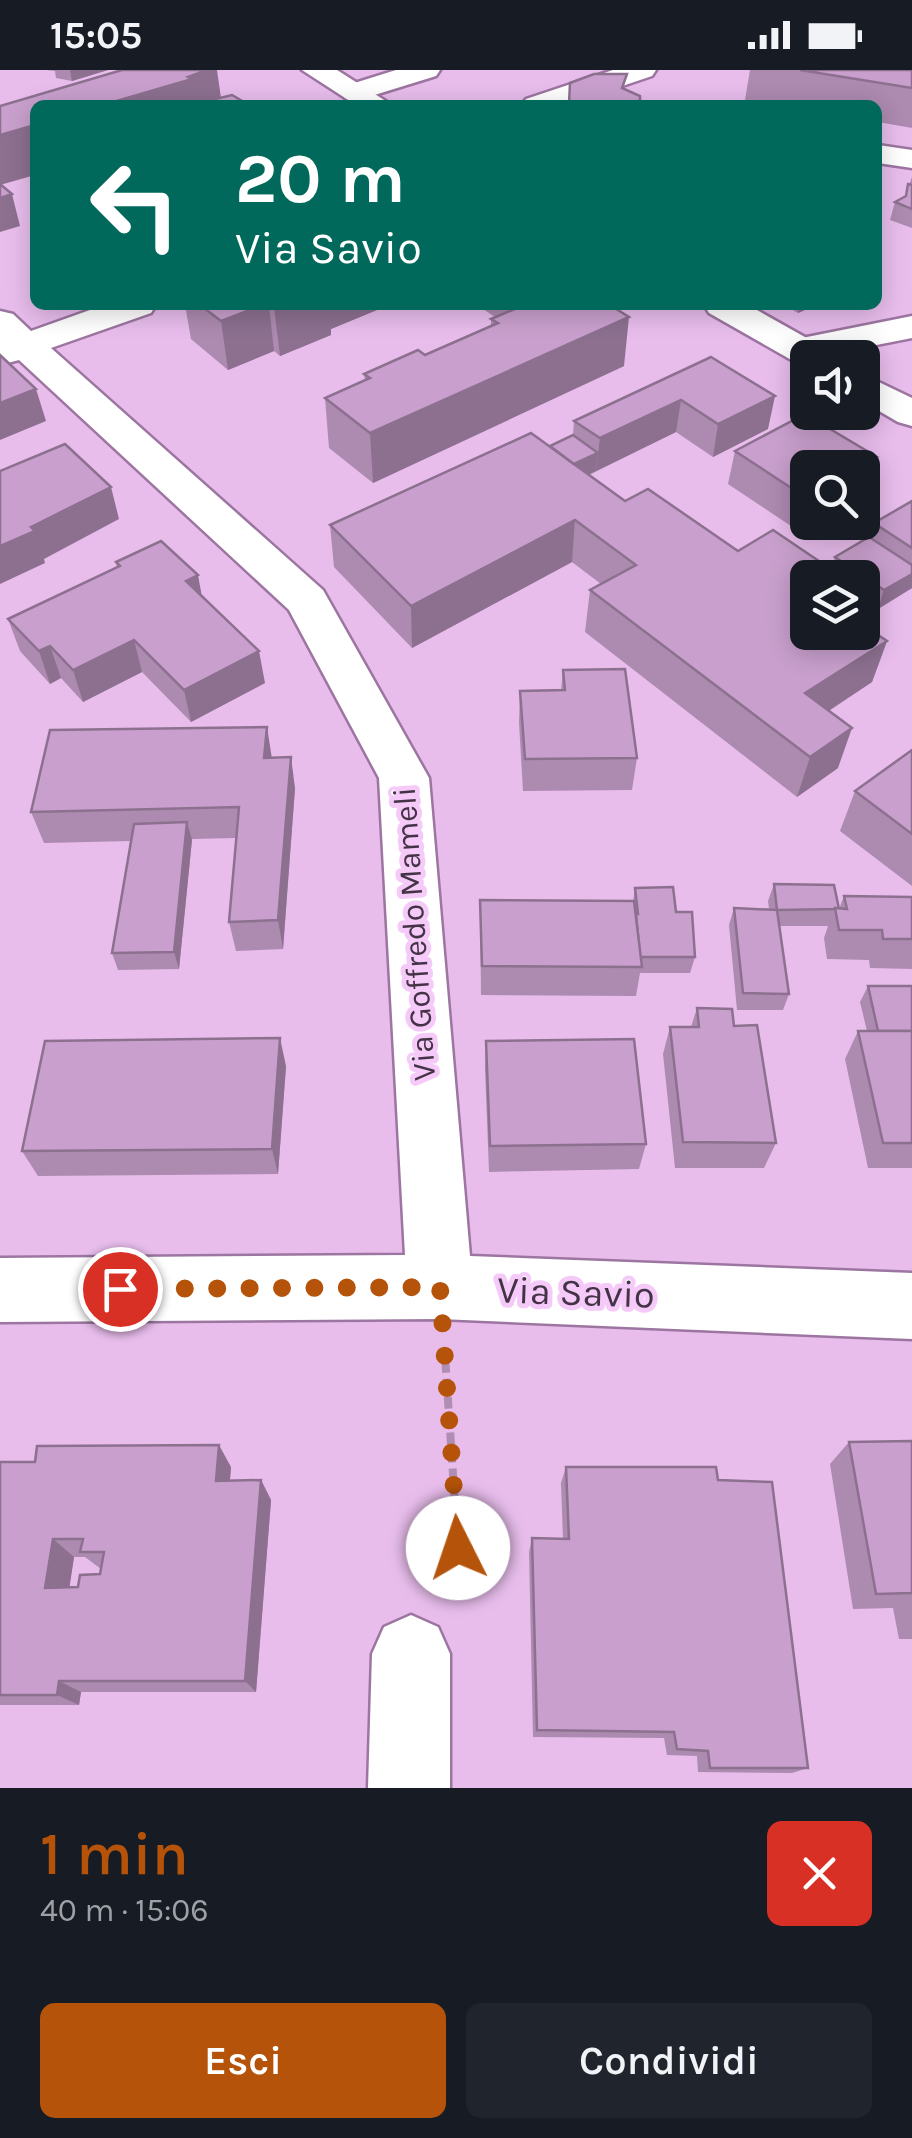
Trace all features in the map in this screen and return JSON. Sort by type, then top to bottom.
[{"type":"street","points":[[316,70],[366,99],[426,70]]},
{"type":"street","points":[[553,100],[606,84],[639,84]]},
{"type":"street","points":[[882,155],[912,160]]},
{"type":"street","points":[[9,340],[120,310]]},
{"type":"street","points":[[731,310],[790,343]]},
{"type":"street","points":[[860,340],[912,327]]},
{"type":"street","name":"Via Goffredo Mameli","points":[[9,340],[307,601],[404,778],[440,1287]]},
{"type":"street","points":[[880,395],[912,414]]},
{"type":"street","name":"Via Savio","points":[[0,1290],[440,1287],[912,1306]]},
{"type":"street","points":[[409,1788],[411,1654]]},
{"type":"path","points":[[411,1654],[458,1548],[440,1287]]},
{"type":"building","points":[[122,70],[207,70],[188,77],[192,79],[120,100],[30,100],[30,126],[0,135],[0,106]]},
{"type":"building","points":[[800,70],[912,70],[912,88]]},
{"type":"building","points":[[594,74],[627,74],[622,88],[640,96],[640,100],[569,100],[570,83]]},
{"type":"building","points":[[232,95],[240,100],[211,100]]},
{"type":"building","points":[[0,184],[12,194],[0,198]]},
{"type":"building","points":[[908,184],[912,185],[912,209],[895,202],[906,196]]},
{"type":"building","points":[[207,310],[250,310],[221,321]]},
{"type":"building","points":[[512,310],[618,310],[629,317],[370,433],[325,398],[370,378],[364,374],[418,350],[425,355],[498,323],[491,319]]},
{"type":"building","points":[[0,355],[36,389],[0,403]]},
{"type":"building","points":[[711,357],[775,396],[718,424],[681,400],[600,438],[574,421]]},
{"type":"building","points":[[790,422],[790,430],[832,430],[865,450],[790,450],[790,487],[735,451]]},
{"type":"building","points":[[531,433],[625,501],[648,489],[738,551],[773,530],[817,560],[790,560],[790,650],[873,650],[805,693],[852,728],[810,757],[590,590],[636,565],[575,520],[411,606],[330,525]]},
{"type":"building","points":[[573,435],[598,453],[574,464],[550,446]]},
{"type":"building","points":[[65,444],[111,487],[31,527],[35,531],[0,546],[0,471]]},
{"type":"building","points":[[912,501],[912,548],[880,527],[880,520]]},
{"type":"building","points":[[864,540],[874,540],[912,565],[912,574],[884,590],[880,587],[880,560],[835,557]]},
{"type":"building","points":[[161,541],[198,575],[186,581],[259,651],[184,690],[134,640],[73,670],[50,646],[39,651],[8,619],[120,566],[116,562]]},
{"type":"building","points":[[625,669],[637,758],[525,759],[520,691],[565,690],[563,670]]},
{"type":"building","points":[[267,727],[264,758],[291,757],[278,920],[229,922],[239,807],[31,812],[50,730]]},
{"type":"building","points":[[912,750],[912,834],[855,791]]},
{"type":"building","points":[[187,822],[174,952],[112,953],[134,824]]},
{"type":"building","points":[[774,884],[834,885],[839,909],[777,910]]},
{"type":"building","points":[[673,887],[676,912],[692,912],[695,957],[640,957],[635,888]]},
{"type":"building","points":[[844,896],[912,897],[912,939],[883,939],[882,930],[839,930],[835,908],[847,909]]},
{"type":"building","points":[[480,900],[634,901],[642,967],[482,966]]},
{"type":"building","points":[[734,908],[777,910],[789,994],[743,993]]},
{"type":"building","points":[[868,986],[912,986],[912,1031],[878,1031]]},
{"type":"building","points":[[697,1008],[732,1009],[734,1026],[757,1025],[776,1143],[683,1142],[670,1027],[699,1027]]},
{"type":"building","points":[[858,1031],[912,1031],[912,1143],[883,1143]]},
{"type":"building","points":[[280,1038],[272,1149],[22,1151],[45,1041]]},
{"type":"building","points":[[634,1039],[646,1144],[490,1146],[486,1041]]},
{"type":"building","points":[[912,1441],[912,1593],[876,1594],[849,1442]]},
{"type":"building","points":[[219,1445],[216,1481],[261,1480],[245,1681],[59,1681],[57,1695],[0,1695],[0,1462],[35,1462],[37,1446]],"holes":[[[53,1539],[83,1539],[80,1552],[104,1552],[100,1574],[80,1575],[78,1587],[45,1588]]]},
{"type":"building","points":[[566,1467],[716,1467],[718,1480],[772,1482],[808,1768],[710,1768],[708,1751],[677,1749],[674,1732],[537,1730],[532,1538],[569,1539]]},
{"type":"route","points":[[120,1289],[440,1287],[458,1548]]}]
